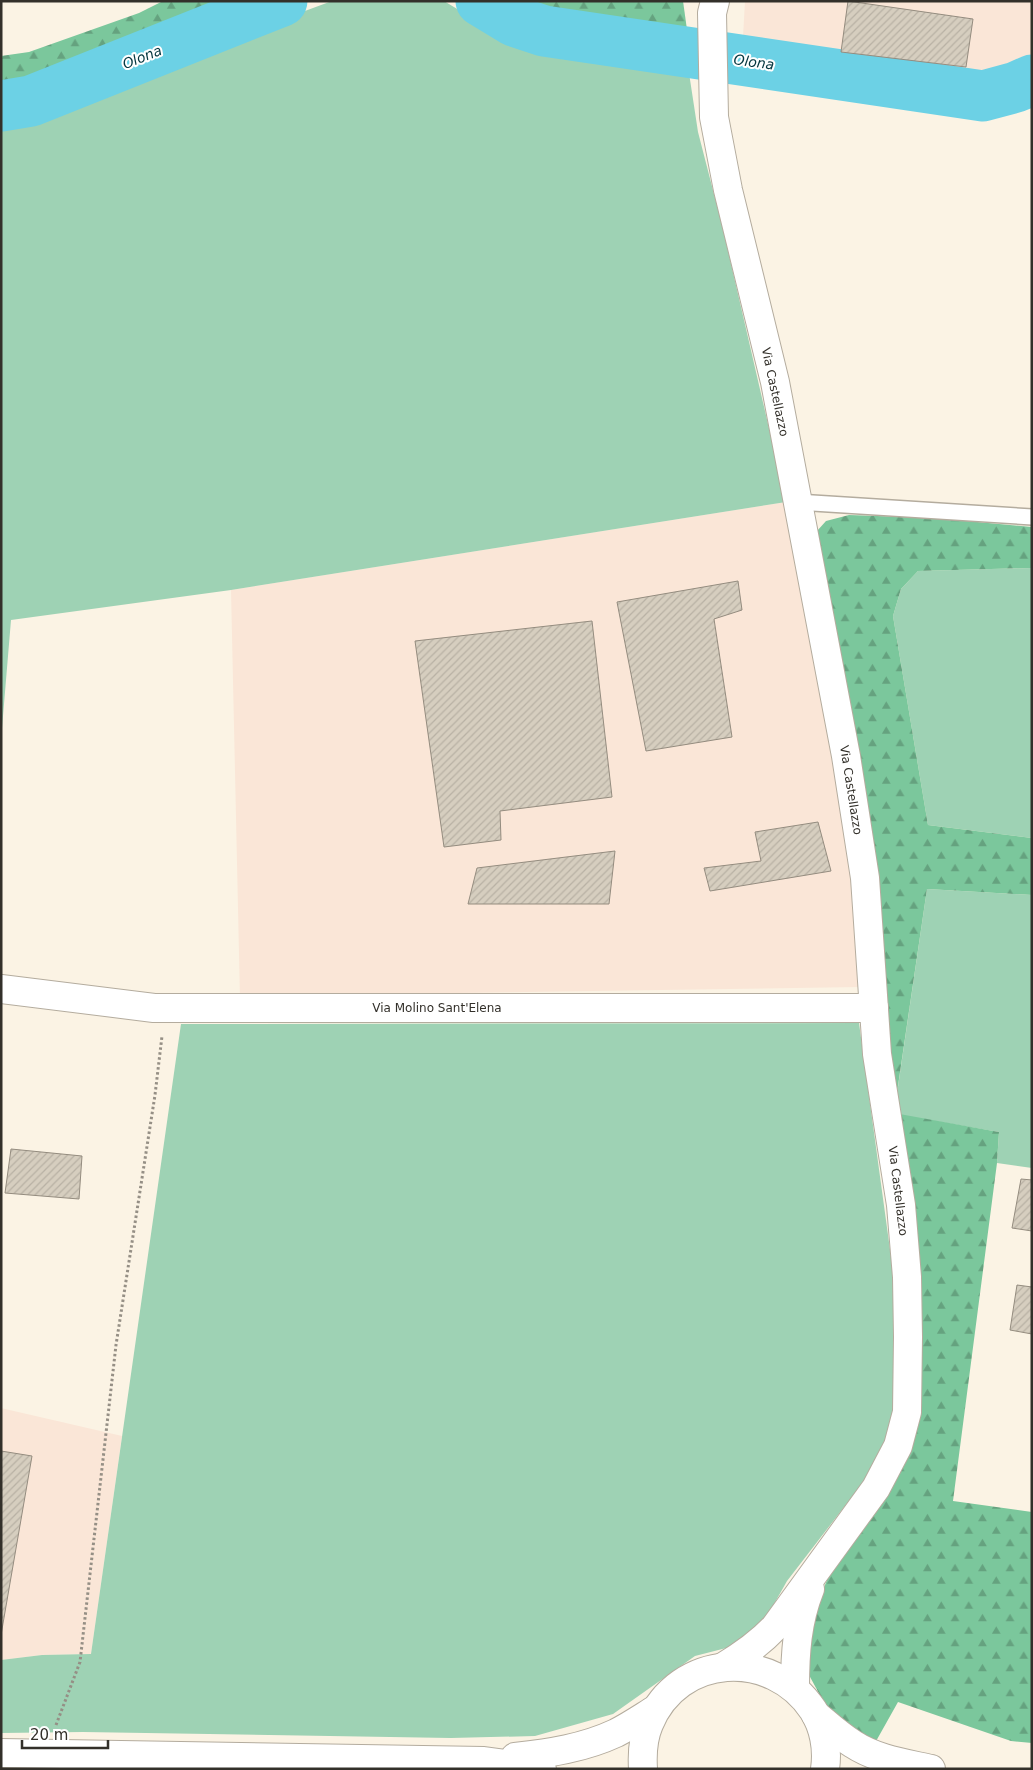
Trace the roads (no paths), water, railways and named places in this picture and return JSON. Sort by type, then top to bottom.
[{"type":"street","name":"Via Castellazzo","points":[[713,7],[714,117],[728,190],[775,382],[796,502],[846,756],[865,878],[877,1054],[901,1205],[908,1307],[906,1412],[898,1446],[888,1466],[876,1488],[775,1627],[761,1642],[723,1667]]},
{"type":"street","name":"Via Molino Sant'Elena","points":[[1,989],[166,1008],[874,1008]]},
{"type":"street","name":"Via Castellazzo","points":[[795,1688],[798,1635],[804,1604],[820,1564]]},
{"type":"street","points":[[643,1769],[644,1738],[656,1709],[669,1693],[685,1680],[704,1671],[723,1667],[749,1667],[762,1670],[773,1674],[795,1688],[816,1715],[826,1747],[826,1769]]},
{"type":"street","points":[[484,1761],[553,1753],[582,1746],[618,1732],[656,1709]]},
{"type":"street","points":[[816,1715],[845,1739],[862,1749],[890,1761],[931,1769]]},
{"type":"street","points":[[1,1753],[484,1761],[542,1769]]},
{"type":"lane","points":[[796,502],[1032,517]]},
{"type":"waterway","name":"Olona","points":[[1,106],[31,101],[282,1]]},
{"type":"waterway","name":"Olona","points":[[481,1],[514,21],[544,31],[983,96],[1016,87],[1032,80]]}]
